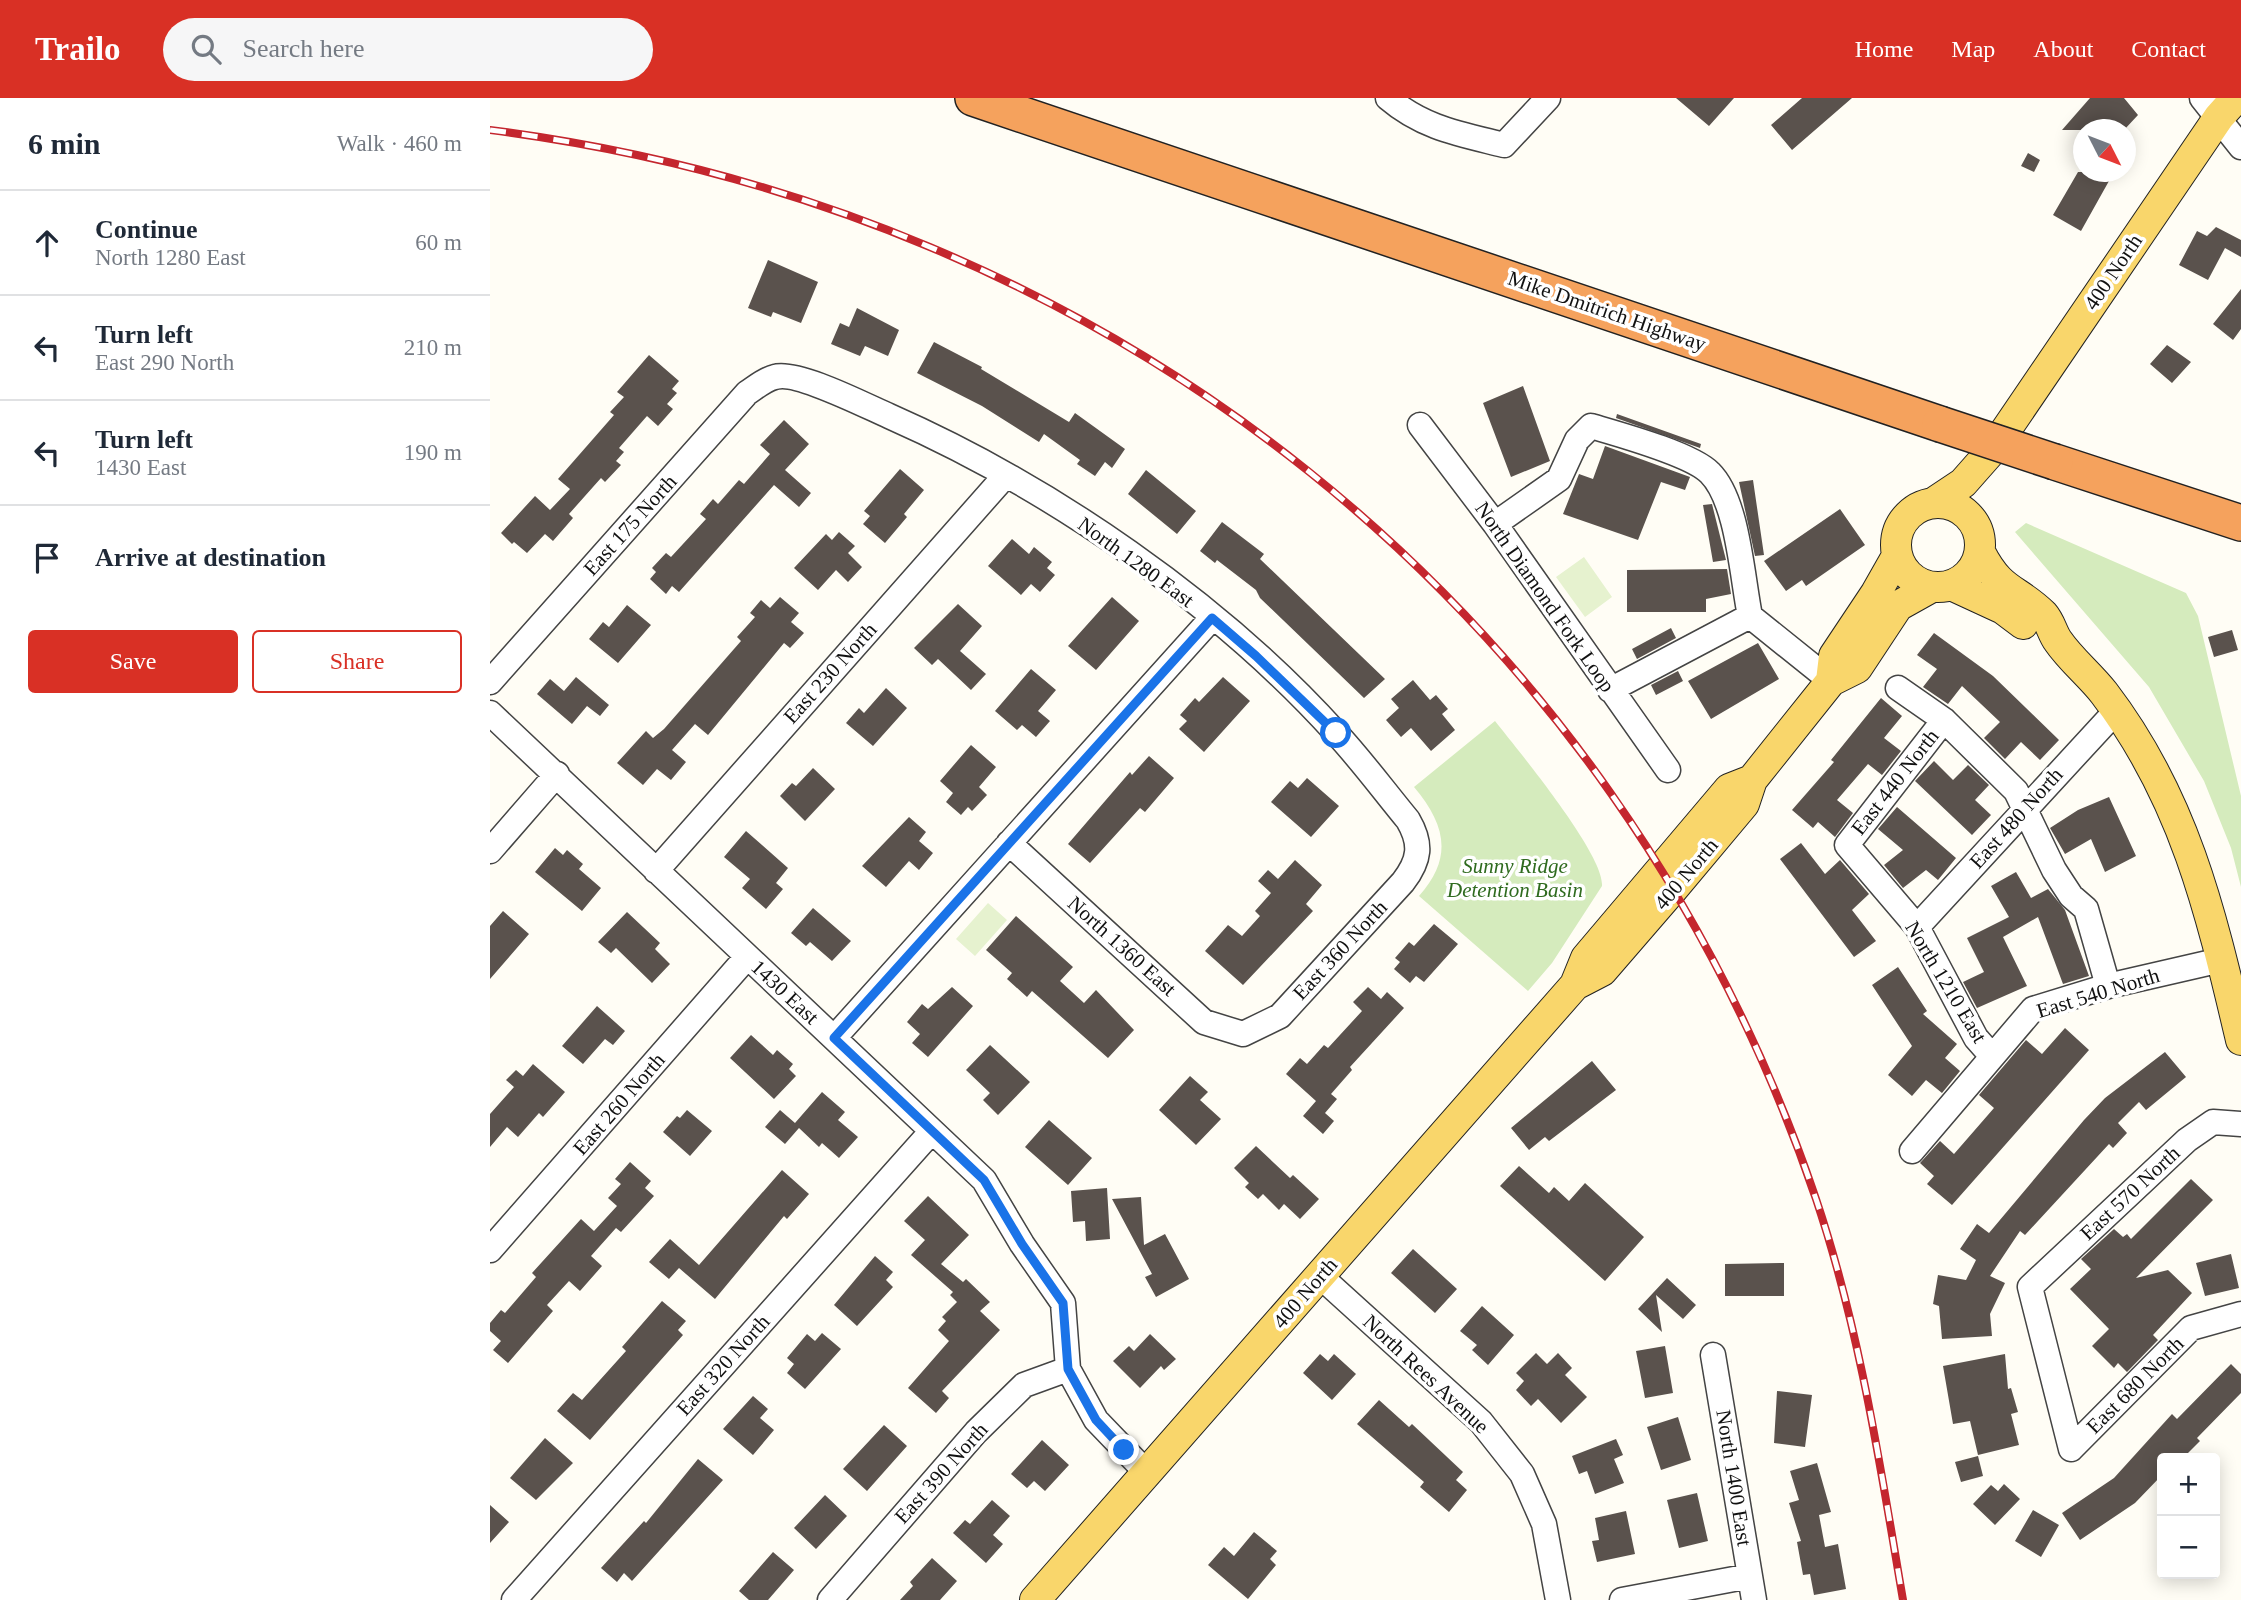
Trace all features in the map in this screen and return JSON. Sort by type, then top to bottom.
[{"type":"highway","name":"Mike Dmitrich Highway","points":[[973,98],[2055,463],[2241,523]]},
{"type":"main road","name":"400 North","points":[[1936,501],[1963,483],[1993,449],[2219,104]]},
{"type":"main road","points":[[1831,681],[1857,667],[1898,606],[1970,572],[1979,539],[1993,449]]},
{"type":"main road","points":[[1831,681],[1834,656],[1877,593],[1897,556],[1897,536],[1905,519],[1936,501],[1962,510],[1979,539],[1991,573],[2004,588],[2043,614],[2055,631],[2056,640],[2117,710],[2164,787],[2193,862],[2241,1040]]},
{"type":"main road","points":[[1897,556],[1910,575],[2003,609],[2037,636],[2056,640]]},
{"type":"main road","name":"400 North","points":[[1035,1600],[1575,985],[1586,958],[1729,789],[1752,780],[1831,681]]},
{"type":"street","points":[[1388,98],[1409,116],[1451,132],[1504,145],[1548,98]]},
{"type":"street","points":[[2219,104],[2241,147]]},
{"type":"street","name":"North 1280 East","points":[[776,376],[808,381],[931,435],[1045,498],[1160,575],[1256,656],[1336,733],[1408,820],[1417,835],[1419,849]]},
{"type":"street","name":"East 175 North","points":[[490,682],[747,393],[776,376]]},
{"type":"street","name":"North Diamond Fork Loop","points":[[1420,425],[1495,524],[1668,770]]},
{"type":"street","points":[[1495,524],[1559,479],[1577,440],[1591,426],[1655,445],[1709,472],[1727,498],[1750,616],[1831,681]]},
{"type":"street","name":"East 230 North","points":[[656,871],[1005,476]]},
{"type":"street","points":[[1610,690],[1750,616]]},
{"type":"street","points":[[834,1038],[1212,618]]},
{"type":"street","points":[[1898,688],[1944,720],[2016,791],[2054,870],[2071,896],[2086,909],[2108,986]]},
{"type":"street","name":"East 480 North","points":[[1917,927],[2117,710]]},
{"type":"street","name":"1430 East","points":[[490,713],[984,1180],[1022,1244],[1063,1303],[1068,1369],[1096,1420],[1146,1472]]},
{"type":"street","name":"East 440 North","points":[[1847,845],[1944,720]]},
{"type":"street","points":[[490,851],[557,774]]},
{"type":"street","name":"North 1360 East","points":[[1009,843],[1204,1022],[1243,1034]]},
{"type":"street","name":"North 1210 East","points":[[1847,845],[1917,927],[1976,1038],[1991,1055]]},
{"type":"street","name":"East 360 North","points":[[1243,1034],[1280,1016],[1403,882],[1415,866],[1419,849]]},
{"type":"street","name":"East 260 North","points":[[490,1250],[747,957]]},
{"type":"street","name":"East 540 North","points":[[1912,1151],[1982,1071],[1991,1055],[2033,1009],[2108,986],[2221,960]]},
{"type":"street","name":"East 570 North","points":[[2071,1449],[2030,1287],[2187,1140],[2213,1122],[2241,1124]]},
{"type":"street","name":"East 320 North","points":[[514,1600],[932,1131]]},
{"type":"street","name":"North Rees Avenue","points":[[1320,1276],[1481,1422],[1522,1474],[1544,1524],[1558,1600]]},
{"type":"street","name":"East 680 North","points":[[2071,1449],[2191,1328],[2241,1314]]},
{"type":"street","name":"North 1400 East","points":[[1713,1355],[1754,1600]]},
{"type":"street","name":"East 390 North","points":[[830,1600],[976,1432],[1024,1385],[1068,1369]]},
{"type":"street","points":[[1622,1600],[1750,1576]]},
{"type":"green space","points":[[2026,523],[2186,593],[2198,616],[2241,796],[2241,887],[2231,848],[2204,781],[2149,687],[2015,532]]},
{"type":"green space","points":[[1584,557],[1612,597],[1585,617],[1556,577]]},
{"type":"green space","name":"Sunny Ridge Detention Basin","points":[[1495,721],[1539,777],[1590,851],[1602,886],[1552,963],[1528,991],[1419,896],[1437,868],[1441,841],[1433,814],[1414,787]]},
{"type":"green space","points":[[988,903],[1007,920],[975,956],[956,939]]},
{"type":"building","points":[[1676,98],[1734,98],[1709,126]]},
{"type":"building","points":[[1802,98],[1852,98],[1792,150],[1771,125]]},
{"type":"building","points":[[2090,98],[2124,98],[2138,115],[2134,119],[2073,119],[2073,130],[2062,130]]},
{"type":"building","points":[[2028,153],[2040,160],[2034,172],[2021,166]]},
{"type":"building","points":[[2073,181],[2108,182],[2081,231],[2053,215]]},
{"type":"building","points":[[2216,227],[2241,240],[2241,257],[2225,248],[2208,280],[2179,265],[2197,231],[2207,236]]},
{"type":"building","points":[[768,260],[818,282],[801,323],[773,312],[771,317],[748,308]]},
{"type":"building","points":[[2241,289],[2241,329],[2233,340],[2213,324]]},
{"type":"building","points":[[857,308],[899,330],[888,356],[865,346],[860,356],[831,344],[840,323],[849,327]]},
{"type":"building","points":[[934,342],[982,367],[981,369],[1069,422],[1075,413],[1125,449],[1112,468],[1105,462],[1095,476],[1077,464],[1080,460],[1044,434],[1039,442],[982,406],[917,373]]},
{"type":"building","points":[[2167,345],[2191,362],[2172,383],[2150,364]]},
{"type":"building","points":[[649,355],[679,381],[672,389],[677,393],[667,404],[673,409],[658,426],[647,416],[619,448],[624,452],[616,461],[621,465],[605,482],[601,478],[569,514],[573,518],[553,541],[545,534],[527,553],[514,542],[512,544],[501,533],[535,496],[550,510],[570,489],[558,479],[614,415],[610,412],[624,397],[617,392]]},
{"type":"building","points":[[1523,386],[1550,461],[1511,477],[1483,403]]},
{"type":"building","points":[[1617,414],[1701,444],[1700,448],[1616,418]]},
{"type":"building","points":[[784,420],[809,444],[785,470],[811,493],[799,507],[774,485],[679,592],[672,586],[666,594],[650,579],[656,572],[652,568],[666,553],[671,557],[706,519],[700,514],[713,499],[718,504],[739,480],[744,484],[770,454],[760,445]]},
{"type":"building","points":[[1605,446],[1690,477],[1685,490],[1661,482],[1638,540],[1563,514],[1579,474],[1593,479]]},
{"type":"building","points":[[900,469],[924,490],[904,514],[907,517],[885,543],[863,524],[870,516],[864,511]]},
{"type":"building","points":[[1146,470],[1196,511],[1177,534],[1128,494]]},
{"type":"building","points":[[1753,480],[1764,555],[1755,556],[1739,482]]},
{"type":"building","points":[[1712,504],[1726,560],[1713,562],[1703,505]]},
{"type":"building","points":[[1840,509],[1865,545],[1806,586],[1802,580],[1786,591],[1764,561]]},
{"type":"building","points":[[1222,522],[1264,554],[1260,559],[1385,679],[1364,698],[1260,598],[1256,590],[1217,560],[1215,563],[1200,551]]},
{"type":"building","points":[[839,532],[855,546],[848,553],[862,567],[848,582],[836,570],[818,590],[794,568],[826,534],[832,540]]},
{"type":"building","points":[[1012,539],[1029,554],[1034,547],[1052,562],[1047,568],[1055,575],[1040,592],[1031,584],[1021,595],[988,566]]},
{"type":"building","points":[[1727,569],[1731,594],[1706,599],[1706,612],[1627,612],[1627,570]]},
{"type":"building","points":[[780,597],[799,613],[791,622],[804,633],[790,648],[784,643],[708,735],[695,724],[672,750],[686,762],[671,780],[657,769],[643,785],[617,763],[646,731],[653,738],[664,729],[741,641],[737,637],[755,617],[750,613],[761,600],[770,608]]},
{"type":"building","points":[[1112,597],[1139,621],[1096,670],[1068,646]]},
{"type":"building","points":[[958,604],[982,626],[960,651],[986,674],[971,690],[938,659],[932,665],[914,648]]},
{"type":"building","points":[[627,605],[651,625],[618,663],[589,639],[603,622],[609,627]]},
{"type":"building","points":[[1671,628],[1676,638],[1637,659],[1632,649]]},
{"type":"building","points":[[2232,630],[2238,650],[2214,657],[2208,637]]},
{"type":"building","points":[[1934,633],[1993,676],[2059,740],[2040,760],[2021,742],[2005,759],[1984,738],[2000,722],[1962,686],[1948,704],[1923,687],[1937,669],[1917,655]]},
{"type":"building","points":[[1758,643],[1779,679],[1711,719],[1688,681]]},
{"type":"building","points":[[1031,669],[1056,690],[1038,711],[1050,721],[1036,737],[1022,725],[1017,730],[995,711]]},
{"type":"building","points":[[1678,671],[1683,681],[1656,695],[1651,685]]},
{"type":"building","points":[[576,677],[609,705],[600,716],[587,706],[572,724],[537,694],[550,679],[564,691]]},
{"type":"building","points":[[1223,677],[1250,701],[1204,752],[1179,729],[1187,721],[1180,715],[1195,698],[1199,702]]},
{"type":"building","points":[[1413,680],[1430,700],[1436,695],[1448,709],[1442,714],[1455,730],[1431,751],[1411,728],[1401,737],[1386,720],[1399,708],[1391,699]]},
{"type":"building","points":[[886,688],[907,708],[873,746],[846,723],[859,708],[864,713]]},
{"type":"building","points":[[1881,698],[1902,716],[1884,738],[1901,751],[1882,775],[1868,764],[1837,800],[1853,813],[1835,837],[1818,822],[1813,828],[1792,810],[1834,762],[1831,760]]},
{"type":"building","points":[[971,745],[996,767],[979,787],[987,795],[972,811],[968,807],[961,815],[946,802],[953,793],[940,781]]},
{"type":"building","points":[[1149,756],[1174,778],[1145,812],[1140,808],[1090,863],[1068,844],[1130,772],[1132,775]]},
{"type":"building","points":[[1934,761],[1953,780],[1968,765],[1989,785],[1975,800],[1991,815],[1972,835],[1915,781]]},
{"type":"building","points":[[813,768],[835,789],[805,821],[780,796],[792,783],[796,786]]},
{"type":"building","points":[[1307,778],[1339,806],[1311,837],[1271,802],[1290,781],[1298,788]]},
{"type":"building","points":[[2109,797],[2136,856],[2105,872],[2091,839],[2065,854],[2050,828],[2078,810]]},
{"type":"building","points":[[1897,807],[1956,858],[1938,880],[1926,870],[1903,888],[1884,865],[1903,850],[1878,829]]},
{"type":"building","points":[[909,817],[926,832],[919,841],[933,853],[919,870],[909,861],[886,887],[862,866]]},
{"type":"building","points":[[746,831],[788,868],[776,883],[783,889],[766,909],[742,888],[750,879],[724,857]]},
{"type":"building","points":[[1801,843],[1825,874],[1840,860],[1869,894],[1852,910],[1876,941],[1854,957],[1780,859]]},
{"type":"building","points":[[555,848],[563,855],[567,850],[583,864],[579,869],[601,888],[582,911],[535,872]]},
{"type":"building","points":[[1295,860],[1322,885],[1306,904],[1313,911],[1243,985],[1205,951],[1228,925],[1242,936],[1260,916],[1255,911],[1271,893],[1258,881],[1268,870],[1278,879]]},
{"type":"building","points":[[2016,872],[2031,898],[2048,889],[2065,910],[2089,976],[2063,984],[2038,917],[2003,937],[2027,986],[1977,1008],[1963,982],[1984,972],[1967,938],[2009,917],[1991,886]]},
{"type":"building","points":[[813,908],[851,941],[832,961],[810,942],[806,946],[791,933]]},
{"type":"building","points":[[503,911],[529,934],[490,979],[490,926]]},
{"type":"building","points":[[627,912],[660,943],[655,949],[670,964],[652,983],[616,948],[611,953],[598,942]]},
{"type":"building","points":[[1016,916],[1073,967],[1060,981],[1084,1003],[1096,990],[1134,1030],[1108,1058],[1032,991],[1027,997],[1007,979],[1012,973],[986,950]]},
{"type":"building","points":[[1434,924],[1458,944],[1424,982],[1416,976],[1410,983],[1394,969],[1400,962],[1395,958],[1409,942],[1414,946]]},
{"type":"building","points":[[1898,967],[1927,1011],[1923,1014],[1957,1044],[1945,1058],[1960,1071],[1942,1093],[1926,1080],[1912,1096],[1888,1075],[1912,1046],[1872,985]]},
{"type":"building","points":[[952,987],[973,1006],[928,1057],[912,1043],[920,1034],[907,1022],[922,1004],[928,1009]]},
{"type":"building","points":[[1368,987],[1381,999],[1387,992],[1404,1008],[1350,1067],[1352,1070],[1331,1094],[1337,1099],[1325,1113],[1334,1121],[1323,1134],[1303,1116],[1316,1101],[1286,1074],[1300,1058],[1307,1064],[1324,1045],[1328,1048],[1362,1011],[1353,1002]]},
{"type":"building","points":[[597,1006],[625,1031],[613,1045],[605,1039],[583,1064],[562,1046]]},
{"type":"building","points":[[2065,1028],[2089,1050],[1952,1205],[1927,1184],[1934,1176],[1920,1163],[1940,1141],[1954,1154],[1994,1108],[1979,1095],[2026,1040],[2042,1054]]},
{"type":"building","points":[[751,1035],[773,1055],[777,1050],[793,1064],[789,1069],[796,1076],[774,1099],[730,1058]]},
{"type":"building","points":[[990,1045],[1030,1082],[998,1115],[983,1100],[990,1093],[966,1070]]},
{"type":"building","points":[[2165,1052],[2186,1077],[2146,1110],[2139,1102],[2118,1123],[2127,1133],[2113,1148],[2109,1144],[2025,1235],[2020,1231],[1990,1276],[2005,1283],[1990,1314],[1992,1336],[1942,1339],[1939,1306],[1933,1304],[1938,1275],[1966,1280],[1976,1260],[1960,1249],[1977,1224],[1989,1233],[2105,1098]]},
{"type":"building","points":[[1592,1061],[1616,1090],[1549,1141],[1545,1137],[1529,1150],[1511,1128]]},
{"type":"building","points":[[533,1064],[565,1092],[543,1117],[539,1113],[518,1137],[507,1127],[490,1147],[490,1114],[514,1087],[506,1080],[516,1070],[523,1076]]},
{"type":"building","points":[[1190,1076],[1208,1092],[1200,1100],[1221,1119],[1196,1145],[1159,1110]]},
{"type":"building","points":[[822,1092],[845,1112],[838,1120],[858,1137],[839,1158],[822,1143],[819,1147],[799,1128],[785,1144],[765,1127],[780,1110],[795,1123]]},
{"type":"building","points":[[687,1110],[712,1131],[690,1156],[663,1132],[677,1116],[680,1118]]},
{"type":"building","points":[[1049,1120],[1092,1158],[1068,1185],[1025,1147]]},
{"type":"building","points":[[1256,1146],[1290,1178],[1293,1175],[1319,1199],[1300,1219],[1284,1204],[1279,1210],[1263,1194],[1258,1199],[1245,1187],[1249,1183],[1234,1168]]},
{"type":"building","points":[[630,1162],[651,1181],[645,1188],[654,1196],[621,1232],[616,1228],[591,1256],[602,1266],[580,1291],[569,1281],[547,1305],[553,1311],[508,1363],[493,1350],[501,1341],[490,1331],[490,1323],[501,1310],[505,1313],[536,1277],[532,1273],[581,1219],[594,1231],[617,1206],[608,1198],[621,1184],[615,1179]]},
{"type":"building","points":[[1519,1166],[1549,1193],[1554,1187],[1569,1201],[1585,1183],[1644,1237],[1605,1281],[1500,1186]]},
{"type":"building","points":[[782,1170],[809,1194],[787,1219],[784,1216],[715,1299],[679,1268],[669,1279],[649,1262],[670,1239],[699,1265]]},
{"type":"building","points":[[2191,1179],[2213,1200],[2136,1278],[2168,1270],[2192,1293],[2153,1335],[2158,1340],[2127,1372],[2118,1363],[2114,1368],[2092,1346],[2109,1329],[2070,1289],[2091,1269],[2081,1259],[2114,1229],[2123,1237],[2127,1234],[2131,1239]]},
{"type":"building","points":[[1107,1188],[1110,1239],[1086,1241],[1085,1221],[1073,1222],[1071,1191]]},
{"type":"building","points":[[928,1196],[969,1235],[941,1264],[963,1282],[966,1279],[990,1302],[980,1311],[1000,1330],[942,1391],[949,1398],[936,1413],[908,1388],[949,1341],[938,1330],[946,1321],[942,1317],[957,1302],[950,1295],[953,1292],[911,1255],[925,1240],[904,1221]]},
{"type":"building","points":[[1141,1197],[1144,1245],[1165,1234],[1189,1279],[1156,1297],[1145,1277],[1152,1274],[1112,1199]]},
{"type":"building","points":[[1413,1249],[1457,1289],[1435,1313],[1391,1273]]},
{"type":"building","points":[[2231,1254],[2239,1288],[2205,1296],[2196,1263]]},
{"type":"building","points":[[875,1256],[893,1272],[886,1280],[893,1287],[857,1326],[834,1305]]},
{"type":"building","points":[[1784,1263],[1784,1296],[1725,1296],[1725,1264]]},
{"type":"building","points":[[1667,1278],[1696,1305],[1683,1319],[1656,1295],[1662,1332],[1638,1309]]},
{"type":"building","points":[[662,1301],[686,1321],[678,1330],[683,1335],[590,1440],[557,1411],[573,1393],[582,1400],[626,1351],[622,1347]]},
{"type":"building","points":[[1482,1306],[1514,1335],[1488,1365],[1472,1350],[1477,1345],[1460,1331]]},
{"type":"building","points":[[822,1333],[841,1349],[805,1389],[787,1373],[794,1364],[787,1358],[807,1334],[815,1341]]},
{"type":"building","points":[[1150,1334],[1176,1359],[1164,1370],[1161,1366],[1140,1388],[1113,1361],[1129,1346],[1134,1351]]},
{"type":"building","points":[[1665,1346],[1673,1393],[1645,1398],[1636,1351]]},
{"type":"building","points":[[1536,1353],[1547,1364],[1558,1353],[1572,1368],[1565,1375],[1587,1397],[1561,1423],[1538,1399],[1531,1406],[1516,1390],[1524,1381],[1516,1373]]},
{"type":"building","points":[[1320,1354],[1328,1361],[1334,1354],[1356,1374],[1332,1400],[1303,1373]]},
{"type":"building","points":[[2005,1354],[2008,1389],[2011,1388],[2018,1412],[2011,1414],[2019,1445],[1978,1455],[1970,1421],[1953,1424],[1943,1366]]},
{"type":"building","points":[[2231,1364],[2241,1374],[2241,1393],[2197,1438],[2200,1441],[2188,1453],[2157,1453],[2157,1480],[2135,1503],[2080,1540],[2062,1513],[2114,1478],[2172,1414],[2177,1419]]},
{"type":"building","points":[[1777,1391],[1812,1395],[1805,1447],[1774,1443]]},
{"type":"building","points":[[753,1396],[768,1409],[760,1418],[774,1430],[753,1455],[723,1429]]},
{"type":"building","points":[[1379,1400],[1409,1427],[1412,1424],[1463,1472],[1456,1480],[1467,1490],[1449,1512],[1420,1487],[1424,1482],[1357,1424]]},
{"type":"building","points":[[1678,1417],[1691,1460],[1661,1470],[1647,1427]]},
{"type":"building","points":[[884,1425],[907,1446],[867,1491],[843,1469]]},
{"type":"building","points":[[545,1438],[573,1463],[536,1500],[510,1478]]},
{"type":"building","points":[[1616,1439],[1623,1455],[1614,1459],[1624,1483],[1595,1494],[1587,1471],[1579,1474],[1572,1456]]},
{"type":"building","points":[[1042,1440],[1069,1465],[1045,1491],[1034,1481],[1027,1488],[1011,1474]]},
{"type":"building","points":[[1978,1456],[1983,1476],[1961,1482],[1955,1462]]},
{"type":"building","points":[[698,1459],[723,1480],[632,1581],[624,1573],[617,1582],[601,1568],[644,1521],[646,1523]]},
{"type":"building","points":[[1817,1463],[1831,1512],[1819,1515],[1825,1547],[1838,1544],[1846,1589],[1814,1595],[1810,1574],[1803,1575],[1797,1542],[1801,1541],[1789,1503],[1799,1500],[1790,1471]]},
{"type":"building","points":[[2004,1484],[2020,1499],[1995,1525],[1973,1504],[1991,1485],[1998,1491]]},
{"type":"building","points":[[1697,1493],[1708,1541],[1679,1548],[1667,1500]]},
{"type":"building","points":[[825,1495],[847,1516],[816,1549],[794,1528]]},
{"type":"building","points":[[992,1500],[1010,1516],[993,1535],[1003,1544],[986,1563],[953,1533],[965,1520],[970,1524]]},
{"type":"building","points":[[490,1505],[509,1522],[490,1543]]},
{"type":"building","points":[[2033,1510],[2059,1525],[2041,1557],[2015,1541]]},
{"type":"building","points":[[1626,1511],[1635,1554],[1597,1562],[1592,1541],[1599,1540],[1595,1518]]},
{"type":"building","points":[[1254,1532],[1277,1551],[1270,1559],[1276,1565],[1248,1599],[1208,1565],[1224,1547],[1234,1556]]},
{"type":"building","points":[[773,1552],[794,1570],[768,1600],[749,1600],[739,1591]]},
{"type":"building","points":[[932,1558],[957,1581],[940,1600],[900,1600],[913,1586],[910,1582]]},
{"type":"railway","points":[[490,130],[716,174],[929,247],[1128,346],[1309,472],[1471,621],[1611,793],[1727,986],[1816,1199],[1831,1248],[1857,1348],[1903,1600]]},
{"type":"route","points":[[1124,1450],[1096,1420],[1068,1369],[1063,1303],[1022,1244],[984,1180],[834,1038],[1212,618],[1336,733]]}]
